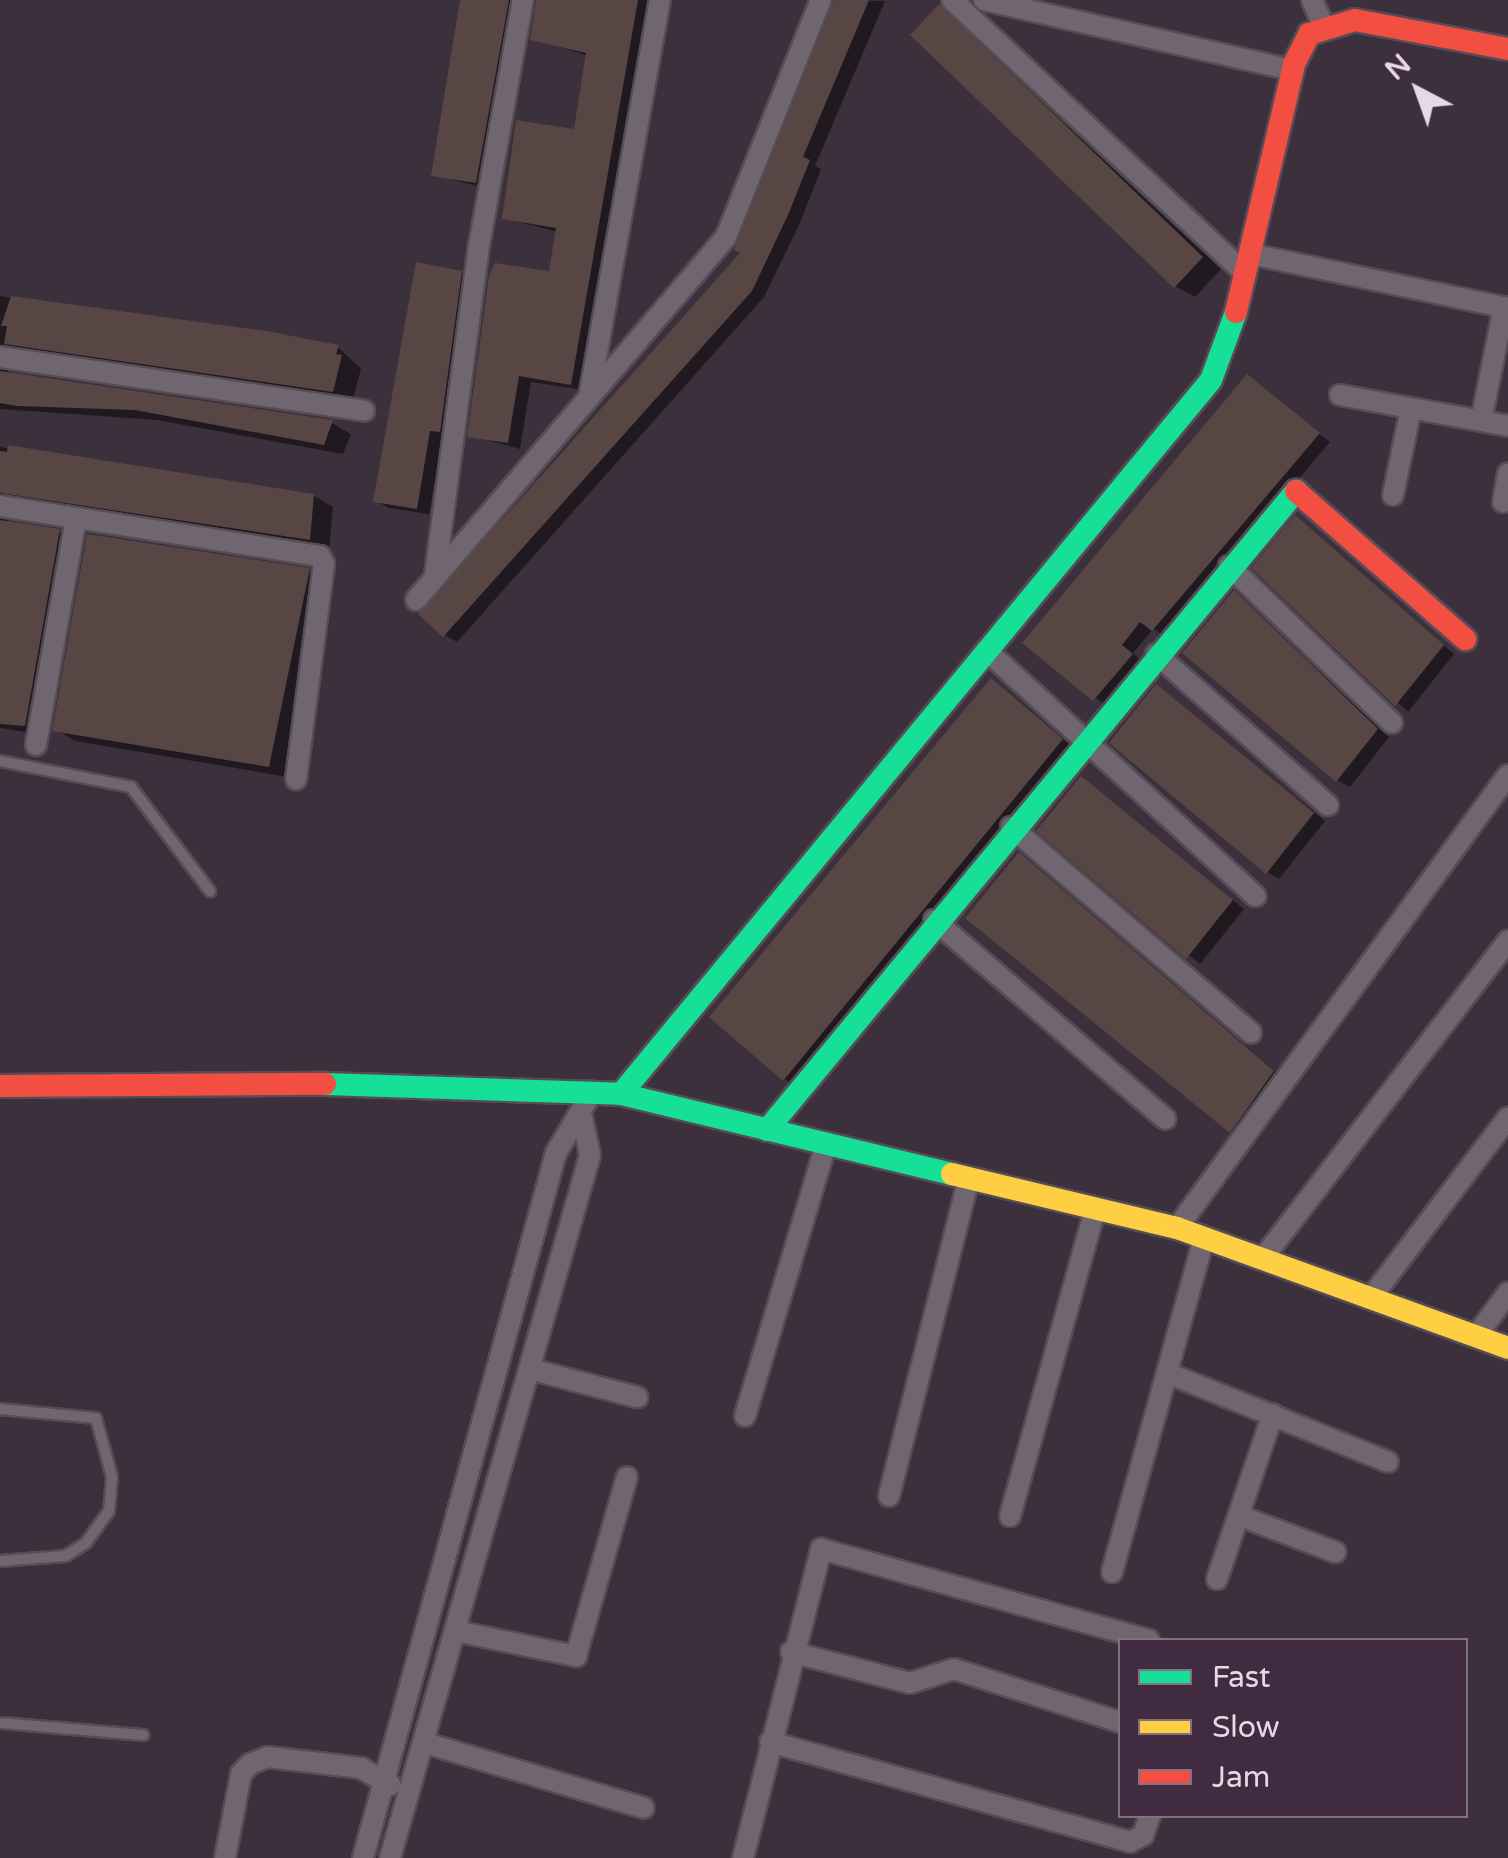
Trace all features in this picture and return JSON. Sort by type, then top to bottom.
[{"type":"street","points":[[435,575],[479,246],[523,0]]},
{"type":"street","points":[[590,393],[660,0]]},
{"type":"street","points":[[416,600],[726,238],[821,0]]},
{"type":"street","points":[[952,0],[1248,264],[1506,308],[1481,421]]},
{"type":"street","points":[[984,0],[1292,70]]},
{"type":"street","points":[[1312,0],[1323,25]]},
{"type":"street","points":[[621,1094],[1211,380],[1248,264],[1299,48],[1323,25],[1355,20],[1508,50]]},
{"type":"street","points":[[0,357],[364,411]]},
{"type":"street","points":[[1340,395],[1508,426]]},
{"type":"street","points":[[1393,496],[1411,409]]},
{"type":"street","points":[[1503,502],[1508,473]]},
{"type":"street","points":[[767,1130],[934,920],[1293,488],[1466,639]]},
{"type":"street","points":[[0,506],[320,556],[324,564],[296,779]]},
{"type":"street","points":[[36,745],[76,518]]},
{"type":"street","points":[[1228,566],[1392,723]]},
{"type":"street","points":[[986,650],[1254,896]]},
{"type":"street","points":[[1156,654],[1328,805]]},
{"type":"street","points":[[1177,1228],[1508,775]]},
{"type":"street","points":[[1012,828],[1251,1033]]},
{"type":"street","points":[[934,920],[1165,1119]]},
{"type":"street","points":[[1263,1258],[1508,941]]},
{"type":"street","points":[[0,1086],[445,1082],[621,1094],[1177,1228],[1373,1295],[1508,1348]]},
{"type":"street","points":[[363,1858],[556,1153],[582,1118],[592,1092]]},
{"type":"street","points":[[393,1857],[405,1801],[590,1155],[582,1118]]},
{"type":"street","points":[[1373,1295],[1508,1118]]},
{"type":"street","points":[[745,1416],[826,1144]]},
{"type":"street","points":[[890,1496],[969,1178]]},
{"type":"street","points":[[1010,1516],[1094,1209]]},
{"type":"street","points":[[1112,1572],[1204,1239]]},
{"type":"street","points":[[1476,1336],[1508,1292]]},
{"type":"street","points":[[530,1369],[637,1397]]},
{"type":"street","points":[[1166,1374],[1388,1462]]},
{"type":"street","points":[[1218,1579],[1273,1414]]},
{"type":"street","points":[[476,1439],[508,1447]]},
{"type":"street","points":[[456,1631],[576,1656],[627,1477]]},
{"type":"street","points":[[1240,1516],[1335,1552]]},
{"type":"street","points":[[743,1858],[814,1554],[827,1548],[1142,1638]]},
{"type":"street","points":[[791,1652],[910,1682],[954,1670],[1118,1721]]},
{"type":"street","points":[[770,1742],[1130,1842],[1144,1835],[1149,1818]]},
{"type":"street","points":[[424,1743],[644,1808]]},
{"type":"street","points":[[226,1858],[241,1774],[250,1764],[268,1757],[383,1776],[405,1801]]},
{"type":"lane","points":[[0,761],[131,787],[210,891]]},
{"type":"lane","points":[[0,1409],[96,1418],[112,1477],[109,1512],[86,1543],[66,1556],[0,1561]]},
{"type":"lane","points":[[0,1723],[143,1735]]},
{"type":"building","points":[[460,0],[509,0],[476,183],[431,176]]},
{"type":"building","points":[[536,0],[638,0],[571,385],[519,376],[508,443],[467,437],[489,276],[495,263],[549,271],[556,228],[502,219],[516,120],[574,129],[586,53],[530,40]]},
{"type":"building","points":[[834,0],[869,0],[803,157],[810,160],[788,215],[752,291],[443,637],[418,614],[740,253],[734,250]]},
{"type":"building","points":[[939,4],[1203,257],[1174,288],[910,35]]},
{"type":"building","points":[[416,262],[462,271],[440,432],[430,431],[417,509],[373,502]]},
{"type":"building","points":[[11,296],[266,331],[339,345],[336,354],[342,355],[333,392],[4,344],[7,326],[1,326]]},
{"type":"building","points":[[0,371],[333,420],[324,445],[135,410],[17,406],[0,403]]},
{"type":"building","points":[[1247,374],[1320,433],[1152,631],[1140,622],[1122,645],[1133,654],[1093,701],[1022,643]]},
{"type":"building","points":[[8,445],[314,494],[310,540],[0,493],[0,451],[7,452]]},
{"type":"building","points":[[1295,515],[1444,645],[1395,706],[1251,568]]},
{"type":"building","points":[[0,520],[60,529],[25,726],[0,724]]},
{"type":"building","points":[[87,534],[310,568],[269,767],[52,731]]},
{"type":"building","points":[[1234,590],[1378,729],[1336,782],[1182,653]]},
{"type":"building","points":[[991,678],[1063,739],[783,1081],[709,1017]]},
{"type":"building","points":[[1156,684],[1314,813],[1266,874],[1109,743]]},
{"type":"building","points":[[1081,776],[1233,900],[1186,959],[1036,831]]},
{"type":"building","points":[[1019,852],[1274,1071],[1230,1133],[965,918]]},
{"type":"traffic: fast","points":[[621,1094],[1211,380],[1236,312]]},
{"type":"traffic: fast","points":[[767,1130],[1296,491]]},
{"type":"traffic: fast","points":[[325,1084],[621,1094],[952,1174]]},
{"type":"traffic: slow","points":[[952,1174],[1177,1228],[1508,1348]]},
{"type":"traffic: jam","points":[[1236,312],[1294,64],[1309,34],[1355,20],[1508,49]]},
{"type":"traffic: jam","points":[[1296,491],[1465,639]]},
{"type":"traffic: jam","points":[[0,1086],[325,1084]]}]
